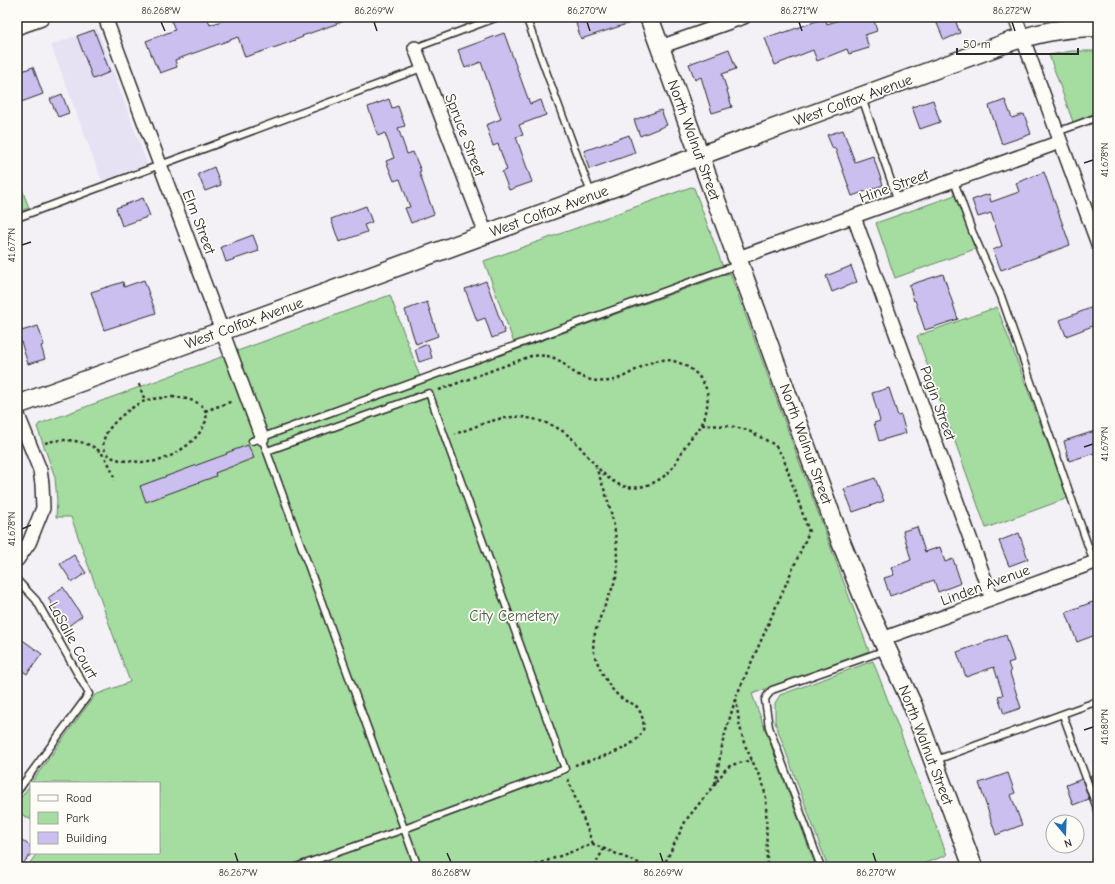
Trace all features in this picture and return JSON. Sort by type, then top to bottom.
[{"type":"street","points":[[17,26],[40,17]]},
{"type":"street","name":"Elm Street","points":[[105,17],[222,331],[257,439]]},
{"type":"street","name":"North Walnut Street","points":[[649,17],[841,542],[866,604],[913,706],[973,867]]},
{"type":"street","points":[[660,48],[744,17]]},
{"type":"street","points":[[1015,17],[1098,244]]},
{"type":"street","name":"West Colfax Avenue","points":[[17,405],[1022,38],[1059,29],[1089,25]]},
{"type":"street","name":"Spruce Street","points":[[415,48],[486,234]]},
{"type":"street","name":"Hine Street","points":[[739,261],[954,181],[1059,137]]},
{"type":"street","name":"Pagin Street","points":[[854,217],[992,599]]},
{"type":"street","points":[[17,413],[40,470],[43,508],[29,543],[17,560]]},
{"type":"street","name":"Linden Avenue","points":[[885,644],[992,599],[1096,562]]},
{"type":"lane","points":[[415,48],[498,17]]},
{"type":"lane","points":[[526,17],[591,195]]},
{"type":"lane","points":[[17,218],[422,68]]},
{"type":"lane","points":[[861,97],[898,201]]},
{"type":"lane","points":[[1059,137],[1098,118]]},
{"type":"lane","points":[[954,181],[972,231],[1001,296],[1096,562]]},
{"type":"lane","points":[[418,867],[267,451],[257,439],[739,261]]},
{"type":"lane","points":[[267,451],[429,394],[565,769],[404,829],[296,867]]},
{"type":"lane","name":"LaSalle Court","points":[[17,580],[36,600],[89,694],[17,792]]},
{"type":"lane","points":[[821,867],[770,727],[765,700],[772,690],[885,644]]},
{"type":"lane","points":[[933,762],[1098,701]]},
{"type":"lane","points":[[1062,715],[1098,811]]},
{"type":"path","points":[[429,394],[531,356],[546,355],[559,360],[572,372],[584,378],[602,381],[623,378],[650,362],[660,359],[672,360],[694,370],[702,380],[707,390],[707,402],[702,425],[681,451],[669,471],[652,484],[641,487],[633,488],[621,486],[610,481],[564,432],[552,425],[538,420],[521,417],[505,418],[445,438]]},
{"type":"path","points":[[139,384],[145,401]]},
{"type":"path","points":[[159,398],[184,398],[196,401],[205,411],[207,418],[204,427],[193,440],[168,457],[141,463],[113,458],[106,451],[104,446],[105,436],[110,428],[127,411],[145,401],[159,398]]},
{"type":"path","points":[[205,411],[233,401]]},
{"type":"path","points":[[702,425],[730,426],[747,430],[774,445],[783,457],[809,532],[736,697],[723,741],[715,784]]},
{"type":"path","points":[[40,444],[49,441],[61,440],[89,445],[102,454],[112,471],[115,480]]},
{"type":"path","points":[[102,454],[106,451]]},
{"type":"path","points":[[593,844],[565,769],[617,751],[638,738],[643,729],[643,720],[640,712],[635,705],[624,700],[612,690],[594,651],[594,636],[618,573],[617,552],[610,510],[595,466]]},
{"type":"path","points":[[736,697],[738,722],[744,743],[763,784],[766,798],[767,867]]},
{"type":"path","points":[[663,867],[686,820],[725,770],[731,765],[752,760]]},
{"type":"path","points":[[530,867],[593,844],[648,867]]},
{"type":"path","points":[[594,867],[604,848]]},
{"type":"shaded area","points":[[97,28],[147,164],[102,181],[51,45]]},
{"type":"green space","points":[[1072,51],[1098,51],[1098,112],[1073,122],[1049,55]]},
{"type":"green space","points":[[17,176],[29,208],[17,212]]},
{"type":"green space","points":[[691,187],[694,188],[723,267],[514,343],[484,261]]},
{"type":"green space","points":[[955,195],[975,249],[895,278],[876,223]]},
{"type":"green space","name":"City Cemetery","points":[[730,273],[869,651],[752,694],[816,867],[27,867],[36,854],[160,854],[160,782],[32,782],[95,695],[130,682],[71,517],[56,517],[57,501],[55,477],[37,427],[39,424],[390,295],[420,377],[313,416],[315,422]]},
{"type":"green space","points":[[997,307],[1068,498],[986,528],[917,336]]},
{"type":"green space","points":[[873,661],[947,855],[915,867],[828,867],[775,722],[775,703],[780,695]]},
{"type":"green space","points":[[30,785],[30,819],[17,811],[17,803]]},
{"type":"building","points":[[170,17],[207,17],[210,25],[233,17],[350,17],[350,19],[279,46],[245,57],[238,37],[175,60],[177,67],[160,73],[146,41],[175,30]]},
{"type":"building","points":[[574,17],[639,17],[639,20],[581,39]]},
{"type":"building","points":[[849,17],[873,17],[877,31],[865,35],[869,48],[849,54],[847,49],[817,61],[813,50],[775,65],[765,38],[825,18],[827,24]]},
{"type":"building","points":[[946,17],[954,17],[960,33],[944,40],[936,21]]},
{"type":"building","points":[[94,30],[110,72],[93,79],[77,36]]},
{"type":"building","points":[[504,33],[530,104],[541,100],[546,115],[519,125],[523,135],[516,137],[532,182],[509,190],[502,172],[507,170],[498,144],[493,146],[486,125],[501,119],[481,62],[465,68],[458,50]]},
{"type":"building","points":[[729,49],[736,69],[722,74],[732,107],[712,113],[701,77],[695,80],[689,64]]},
{"type":"building","points":[[33,67],[43,94],[21,102],[17,91],[17,73]]},
{"type":"building","points":[[62,94],[69,113],[58,117],[50,99]]},
{"type":"building","points":[[389,99],[392,108],[398,106],[405,126],[398,128],[407,154],[413,152],[421,171],[419,172],[434,214],[411,223],[405,208],[410,207],[400,179],[394,181],[386,161],[394,158],[385,133],[378,136],[368,107]]},
{"type":"building","points":[[933,100],[940,122],[920,129],[912,107]]},
{"type":"building","points":[[1005,100],[1012,118],[1024,114],[1031,134],[1002,144],[989,106]]},
{"type":"building","points":[[661,110],[667,125],[640,136],[634,120]]},
{"type":"building","points":[[843,130],[855,162],[873,156],[883,185],[852,196],[835,148],[833,149],[827,135]]},
{"type":"building","points":[[629,135],[635,153],[589,169],[584,151]]},
{"type":"building","points":[[214,167],[221,185],[205,191],[198,174]]},
{"type":"building","points":[[1044,172],[1070,245],[1001,270],[993,250],[1002,246],[991,213],[978,217],[972,200],[989,194],[991,202],[1019,192],[1016,183]]},
{"type":"building","points":[[143,198],[150,216],[122,226],[116,208]]},
{"type":"building","points":[[366,206],[372,222],[364,225],[367,232],[339,242],[331,219]]},
{"type":"building","points":[[253,235],[259,251],[226,262],[221,247]]},
{"type":"building","points":[[851,266],[857,282],[832,292],[826,276]]},
{"type":"building","points":[[943,274],[958,319],[925,330],[909,285]]},
{"type":"building","points":[[144,280],[156,313],[104,330],[91,292],[123,282],[124,287]]},
{"type":"building","points":[[486,281],[505,333],[492,338],[485,318],[477,321],[465,289]]},
{"type":"building","points":[[427,302],[438,336],[416,344],[405,310]]},
{"type":"building","points":[[1093,307],[1098,319],[1098,324],[1066,336],[1060,320]]},
{"type":"building","points":[[38,326],[44,345],[41,346],[45,359],[28,364],[18,332]]},
{"type":"building","points":[[428,344],[432,358],[419,362],[415,349]]},
{"type":"building","points":[[889,388],[898,416],[901,415],[906,433],[879,441],[874,423],[880,421],[872,393]]},
{"type":"building","points":[[1098,430],[1098,452],[1069,461],[1064,441]]},
{"type":"building","points":[[248,445],[254,458],[215,473],[216,476],[146,502],[140,486]]},
{"type":"building","points":[[875,478],[884,501],[853,512],[844,489]]},
{"type":"building","points":[[917,527],[925,552],[940,547],[945,562],[953,559],[961,583],[938,592],[934,580],[890,596],[884,578],[894,575],[891,568],[911,560],[903,531]]},
{"type":"building","points":[[1019,533],[1028,559],[1009,566],[999,541]]},
{"type":"building","points":[[74,555],[86,573],[72,582],[60,564]]},
{"type":"building","points":[[63,587],[82,616],[67,627],[48,598]]},
{"type":"building","points":[[1098,600],[1098,634],[1077,642],[1066,612]]},
{"type":"building","points":[[1006,635],[1014,661],[1008,663],[1010,673],[1021,708],[1004,714],[998,696],[1003,695],[994,667],[966,677],[957,652]]},
{"type":"building","points":[[17,636],[42,654],[27,674],[17,667]]},
{"type":"building","points":[[1008,773],[1015,793],[1011,795],[1022,825],[996,835],[979,783]]},
{"type":"building","points":[[1098,773],[1098,796],[1097,796],[1090,776]]},
{"type":"building","points":[[1082,779],[1089,799],[1073,805],[1066,785]]},
{"type":"building","points":[[17,836],[30,846],[31,854],[20,867],[17,867]]}]
